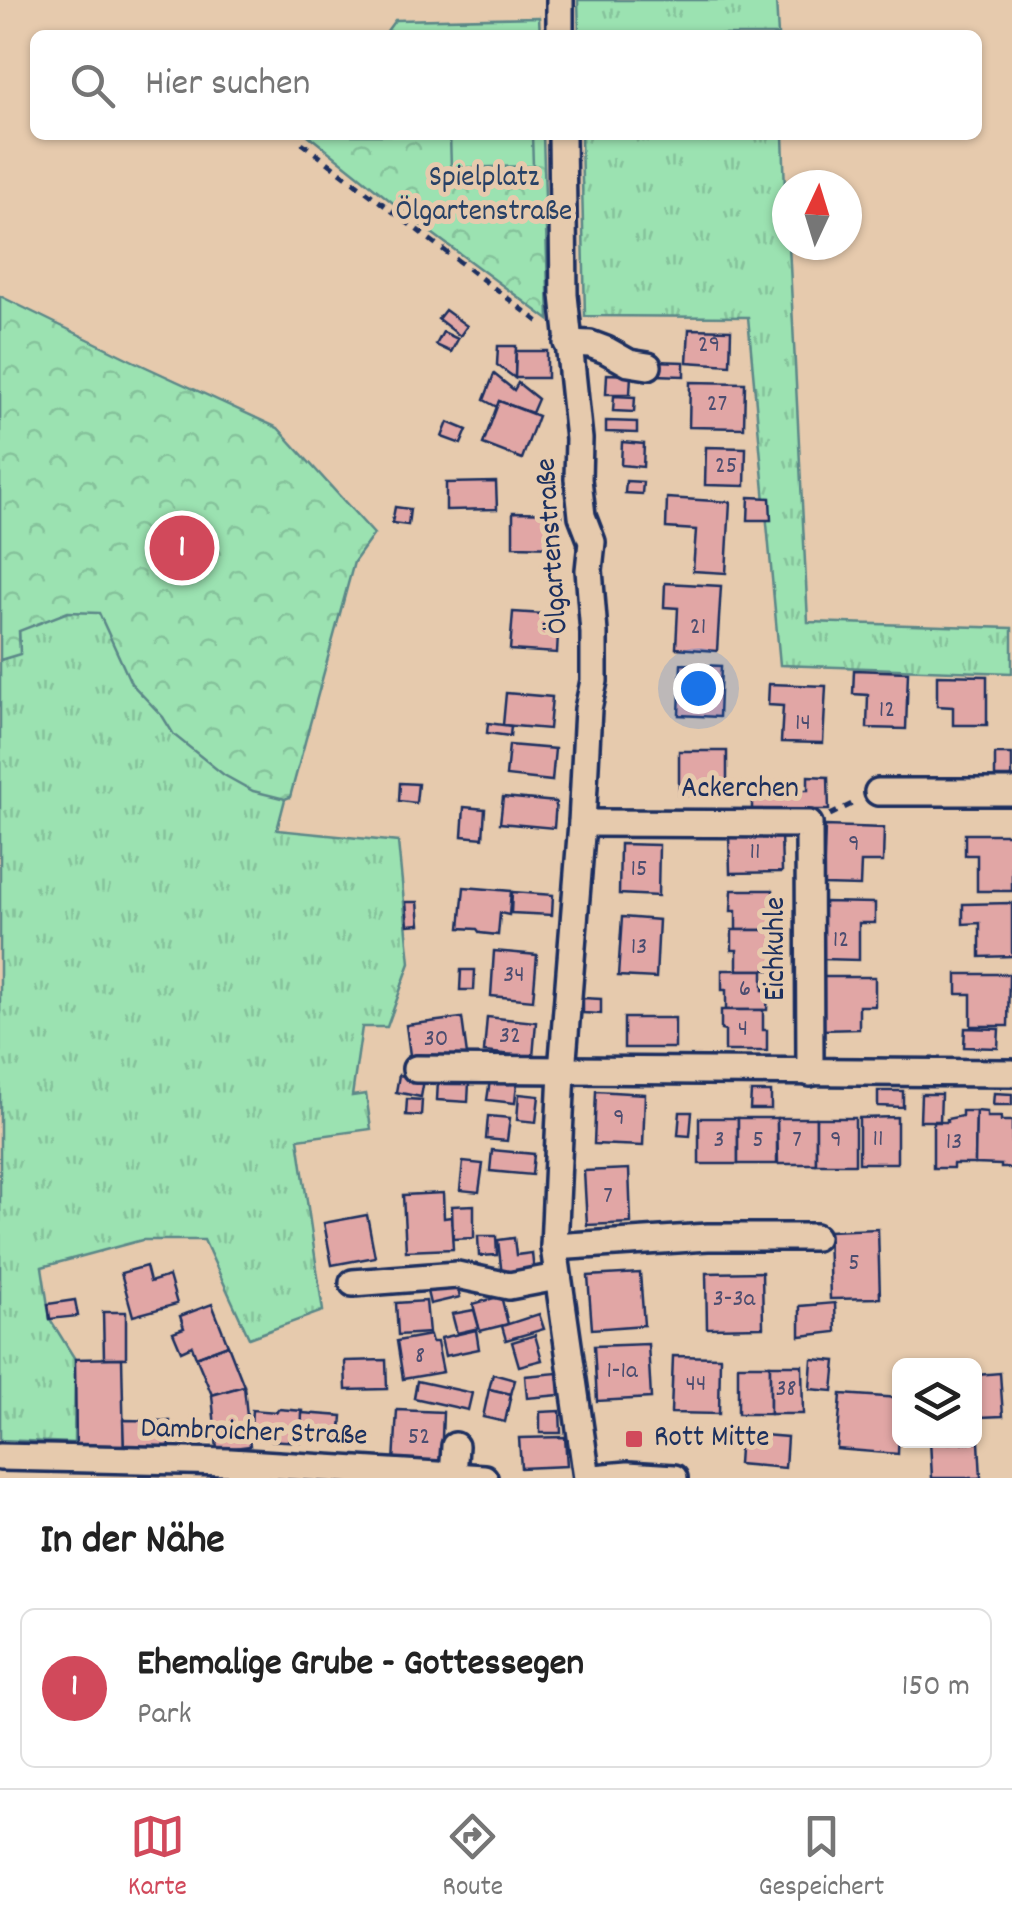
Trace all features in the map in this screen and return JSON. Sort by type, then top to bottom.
[{"type":"street","points":[[560,0],[560,30]]},
{"type":"street","name":"Ölgartenstraße","points":[[562,140],[567,343],[582,516],[592,542],[589,570],[594,681],[588,709],[562,1071],[554,1247],[591,1478]]},
{"type":"street","points":[[567,343],[590,344],[629,363],[648,366]]},
{"type":"street","points":[[878,792],[1012,792]]},
{"type":"street","name":"Ackerchen","points":[[582,823],[809,824]]},
{"type":"street","name":"Eichkuhle","points":[[809,824],[810,1073]]},
{"type":"street","points":[[416,1069],[1012,1073]]},
{"type":"street","points":[[554,1247],[708,1237],[815,1237]]},
{"type":"street","points":[[354,1283],[457,1275],[510,1286],[556,1278]]},
{"type":"street","points":[[453,1476],[455,1446]]},
{"type":"street","name":"Dambroicher Straße","points":[[13,1465],[484,1478]]},
{"type":"street","points":[[591,1478],[674,1478]]},
{"type":"path","points":[[302,144],[567,343]]},
{"type":"path","name":"Ackerchen","points":[[809,824],[878,792]]},
{"type":"green space","points":[[578,0],[776,0],[778,30],[579,30]]},
{"type":"green space","points":[[539,17],[540,30],[388,30],[395,20]]},
{"type":"green space","name":"Spielplatz Ölgartenstraße","points":[[314,140],[543,140],[549,320]]},
{"type":"green space","points":[[450,140],[532,140],[533,166],[451,168]]},
{"type":"green space","points":[[581,140],[783,140],[784,170],[772,170],[772,260],[790,260],[808,622],[1012,628],[1012,673],[780,665],[748,317],[585,316]]},
{"type":"green space","points":[[0,296],[278,428],[374,534],[354,562],[290,797],[253,791],[224,775],[174,735],[131,683],[99,613],[68,612],[19,631],[20,654],[0,660]]},
{"type":"green space","points":[[0,310],[348,557],[277,830],[398,842],[410,963],[387,1027],[362,1027],[352,1096],[366,1094],[371,1129],[298,1139],[323,1311],[249,1338],[204,1240],[142,1240],[42,1267],[50,1319],[75,1359],[74,1443],[0,1440],[0,660],[20,653],[10,410]]},
{"type":"building","points":[[445,310],[467,326],[460,336],[438,319]]},
{"type":"building","points":[[689,329],[731,330],[730,365],[687,362]]},
{"type":"building","points":[[443,332],[458,339],[451,352],[436,345]]},
{"type":"building","points":[[498,346],[516,346],[515,378],[497,365]]},
{"type":"building","points":[[516,351],[547,351],[547,378],[515,378]]},
{"type":"building","points":[[656,361],[684,362],[684,376],[655,375]]},
{"type":"building","points":[[494,374],[514,390],[518,383],[538,399],[532,413],[499,401],[497,407],[484,400]]},
{"type":"building","points":[[607,374],[631,375],[630,394],[606,394]]},
{"type":"building","points":[[690,382],[745,383],[744,428],[689,427]]},
{"type":"building","points":[[614,396],[635,397],[634,412],[613,411]]},
{"type":"building","points":[[499,401],[538,416],[522,459],[483,444]]},
{"type":"building","points":[[606,421],[637,422],[637,433],[606,432]]},
{"type":"building","points":[[448,422],[467,430],[461,444],[442,437]]},
{"type":"building","points":[[622,442],[644,444],[643,467],[621,465]]},
{"type":"building","points":[[706,447],[746,448],[745,486],[705,485]]},
{"type":"building","points":[[626,481],[643,482],[642,494],[625,493]]},
{"type":"building","points":[[496,482],[497,509],[446,510],[446,483]]},
{"type":"building","points":[[749,497],[770,498],[771,520],[748,520]]},
{"type":"building","points":[[667,498],[730,502],[726,573],[693,571],[696,530],[666,528]]},
{"type":"building","points":[[395,507],[410,509],[408,525],[392,523]]},
{"type":"building","points":[[513,512],[562,513],[561,547],[513,546]]},
{"type":"building","points":[[665,583],[721,586],[717,651],[676,648],[678,608],[664,607]]},
{"type":"building","points":[[513,612],[559,615],[557,653],[510,650]]},
{"type":"building","points":[[681,664],[721,666],[719,717],[679,715]]},
{"type":"building","points":[[854,670],[908,672],[906,729],[867,728],[868,695],[853,694]]},
{"type":"building","points":[[937,675],[987,676],[987,725],[953,725],[953,707],[937,706]]},
{"type":"building","points":[[769,684],[826,686],[823,743],[781,742],[783,706],[768,705]]},
{"type":"building","points":[[506,693],[552,697],[549,729],[503,725]]},
{"type":"building","points":[[488,723],[511,726],[510,736],[487,733]]},
{"type":"building","points":[[509,745],[555,749],[552,781],[506,776]]},
{"type":"building","points":[[679,751],[727,751],[727,796],[679,795]]},
{"type":"building","points":[[995,754],[1012,754],[1012,777],[995,777]]},
{"type":"building","points":[[808,776],[828,777],[829,810],[752,810],[752,790],[808,790]]},
{"type":"building","points":[[400,783],[418,784],[416,803],[399,801]]},
{"type":"building","points":[[503,797],[556,802],[554,828],[500,823]]},
{"type":"building","points":[[464,807],[485,809],[483,838],[462,836]]},
{"type":"building","points":[[825,826],[884,828],[883,862],[861,862],[860,886],[823,885]]},
{"type":"building","points":[[781,832],[782,872],[730,873],[729,834]]},
{"type":"building","points":[[965,834],[1012,834],[1012,891],[977,891],[977,855],[965,855]]},
{"type":"building","points":[[620,844],[659,845],[658,896],[619,894]]},
{"type":"building","points":[[464,887],[511,891],[509,915],[500,913],[498,935],[460,928]]},
{"type":"building","points":[[732,890],[773,890],[778,930],[736,930],[736,911],[731,911]]},
{"type":"building","points":[[512,892],[553,895],[552,915],[511,913]]},
{"type":"building","points":[[406,902],[418,902],[420,924],[408,925]]},
{"type":"building","points":[[823,902],[875,903],[875,923],[859,923],[859,960],[822,959]]},
{"type":"building","points":[[1012,903],[1012,956],[980,957],[980,923],[963,924],[963,904]]},
{"type":"building","points":[[622,917],[659,920],[656,978],[618,976]]},
{"type":"building","points":[[732,930],[774,930],[779,970],[737,970]]},
{"type":"building","points":[[494,951],[537,955],[533,1000],[491,996]]},
{"type":"building","points":[[461,970],[475,970],[474,990],[460,990]]},
{"type":"building","points":[[722,970],[763,970],[767,1010],[726,1010]]},
{"type":"building","points":[[957,974],[1009,974],[1008,1026],[971,1026],[971,994],[957,994]]},
{"type":"building","points":[[820,977],[875,977],[875,1006],[859,1006],[859,1029],[820,1030]]},
{"type":"building","points":[[583,998],[601,999],[601,1014],[583,1013]]},
{"type":"building","points":[[721,1010],[763,1010],[767,1051],[725,1051]]},
{"type":"building","points":[[487,1017],[536,1022],[533,1057],[484,1052]]},
{"type":"building","points":[[462,1018],[467,1055],[411,1063],[406,1025]]},
{"type":"building","points":[[624,1018],[675,1018],[675,1048],[624,1048]]},
{"type":"building","points":[[965,1028],[999,1029],[998,1048],[964,1047]]},
{"type":"building","points":[[399,1075],[424,1080],[421,1097],[396,1092]]},
{"type":"building","points":[[490,1080],[517,1083],[515,1103],[487,1100]]},
{"type":"building","points":[[438,1081],[469,1083],[468,1102],[437,1100]]},
{"type":"building","points":[[596,1091],[645,1094],[643,1146],[594,1144]]},
{"type":"building","points":[[878,1091],[903,1091],[903,1107],[878,1106]]},
{"type":"building","points":[[751,1092],[771,1092],[771,1109],[750,1109]]},
{"type":"building","points":[[994,1093],[1012,1094],[1012,1105],[993,1105]]},
{"type":"building","points":[[519,1094],[539,1096],[536,1122],[517,1120]]},
{"type":"building","points":[[921,1094],[941,1094],[940,1121],[920,1121]]},
{"type":"building","points":[[407,1099],[422,1100],[421,1116],[406,1115]]},
{"type":"building","points":[[962,1111],[976,1111],[975,1164],[933,1168],[933,1122],[947,1122],[962,1116]]},
{"type":"building","points":[[976,1111],[1012,1121],[1012,1168],[975,1164]]},
{"type":"building","points":[[680,1112],[692,1112],[690,1136],[678,1135]]},
{"type":"building","points":[[488,1116],[510,1118],[507,1141],[486,1139]]},
{"type":"building","points":[[897,1117],[897,1163],[859,1163],[859,1118]]},
{"type":"building","points":[[699,1118],[738,1118],[738,1164],[699,1164]]},
{"type":"building","points":[[738,1118],[777,1118],[777,1164],[738,1164]]},
{"type":"building","points":[[777,1118],[816,1118],[816,1164],[778,1164]]},
{"type":"building","points":[[816,1118],[855,1118],[855,1164],[816,1164]]},
{"type":"building","points":[[492,1150],[534,1154],[532,1175],[490,1171]]},
{"type":"building","points":[[463,1162],[483,1164],[479,1192],[460,1190]]},
{"type":"building","points":[[629,1169],[631,1223],[587,1225],[584,1171]]},
{"type":"building","points":[[443,1193],[444,1218],[451,1217],[453,1249],[406,1251],[403,1195]]},
{"type":"building","points":[[474,1205],[474,1238],[453,1239],[452,1206]]},
{"type":"building","points":[[367,1215],[375,1257],[332,1265],[324,1223]]},
{"type":"building","points":[[878,1229],[880,1298],[830,1299],[828,1231]]},
{"type":"building","points":[[478,1236],[496,1236],[497,1255],[479,1256]]},
{"type":"building","points":[[514,1238],[516,1255],[532,1253],[534,1273],[502,1276],[498,1240]]},
{"type":"building","points":[[146,1266],[150,1282],[169,1276],[177,1304],[133,1316],[121,1273]]},
{"type":"building","points":[[762,1272],[763,1327],[707,1328],[706,1273]]},
{"type":"building","points":[[640,1273],[644,1325],[592,1329],[588,1276]]},
{"type":"building","points":[[456,1280],[460,1297],[430,1304],[426,1287]]},
{"type":"building","points":[[501,1296],[508,1324],[480,1331],[473,1304]]},
{"type":"building","points":[[75,1300],[78,1316],[50,1319],[48,1304]]},
{"type":"building","points":[[426,1301],[429,1333],[398,1335],[396,1303]]},
{"type":"building","points":[[835,1303],[836,1332],[800,1336],[800,1306]]},
{"type":"building","points":[[212,1304],[228,1345],[196,1357],[192,1346],[181,1351],[173,1332],[184,1328],[180,1316]]},
{"type":"building","points":[[474,1310],[479,1328],[457,1333],[452,1314]]},
{"type":"building","points":[[103,1312],[126,1312],[126,1358],[104,1358]]},
{"type":"building","points":[[539,1314],[544,1329],[506,1340],[502,1326]]},
{"type":"building","points":[[476,1330],[479,1349],[445,1356],[441,1338]]},
{"type":"building","points":[[430,1335],[432,1342],[437,1342],[443,1372],[403,1379],[397,1341]]},
{"type":"building","points":[[535,1335],[542,1360],[519,1366],[512,1342]]},
{"type":"building","points":[[648,1344],[651,1398],[597,1401],[594,1346]]},
{"type":"building","points":[[228,1345],[244,1386],[212,1395],[196,1357]]},
{"type":"building","points":[[673,1356],[720,1357],[719,1414],[671,1413]]},
{"type":"building","points":[[122,1358],[124,1449],[76,1450],[75,1359]]},
{"type":"building","points":[[812,1359],[836,1361],[833,1391],[810,1389]]},
{"type":"building","points":[[386,1360],[387,1389],[346,1390],[345,1361]]},
{"type":"building","points":[[738,1365],[770,1365],[770,1414],[738,1414]]},
{"type":"building","points":[[770,1365],[802,1365],[803,1414],[770,1414]]},
{"type":"building","points":[[557,1373],[559,1395],[527,1398],[525,1376]]},
{"type":"building","points":[[1000,1373],[1003,1416],[982,1417],[982,1375]]},
{"type":"building","points":[[493,1374],[515,1380],[511,1394],[489,1389]]},
{"type":"building","points":[[417,1381],[472,1393],[468,1410],[414,1398]]},
{"type":"building","points":[[244,1386],[250,1446],[217,1450],[212,1395]]},
{"type":"building","points":[[489,1389],[511,1394],[505,1422],[483,1417]]},
{"type":"building","points":[[841,1394],[892,1397],[892,1448],[898,1448],[898,1454],[837,1449]]},
{"type":"building","points":[[252,1410],[303,1411],[301,1442],[250,1439]]},
{"type":"building","points":[[397,1410],[443,1412],[441,1465],[394,1463]]},
{"type":"building","points":[[560,1411],[561,1433],[540,1433],[540,1412]]},
{"type":"building","points":[[302,1413],[342,1416],[340,1441],[301,1439]]},
{"type":"building","points":[[123,1420],[170,1421],[169,1449],[124,1449]]},
{"type":"building","points":[[740,1433],[787,1437],[785,1468],[738,1464]]},
{"type":"building","points":[[565,1437],[567,1466],[521,1468],[519,1438]]},
{"type":"building","points":[[930,1448],[979,1448],[981,1478],[932,1478]]},
{"type":"place","name":"Ehemalige Grube - Gottessegen","points":[[182,548]]},
{"type":"place","name":"Rott Mitte","points":[[634,1439]]}]
